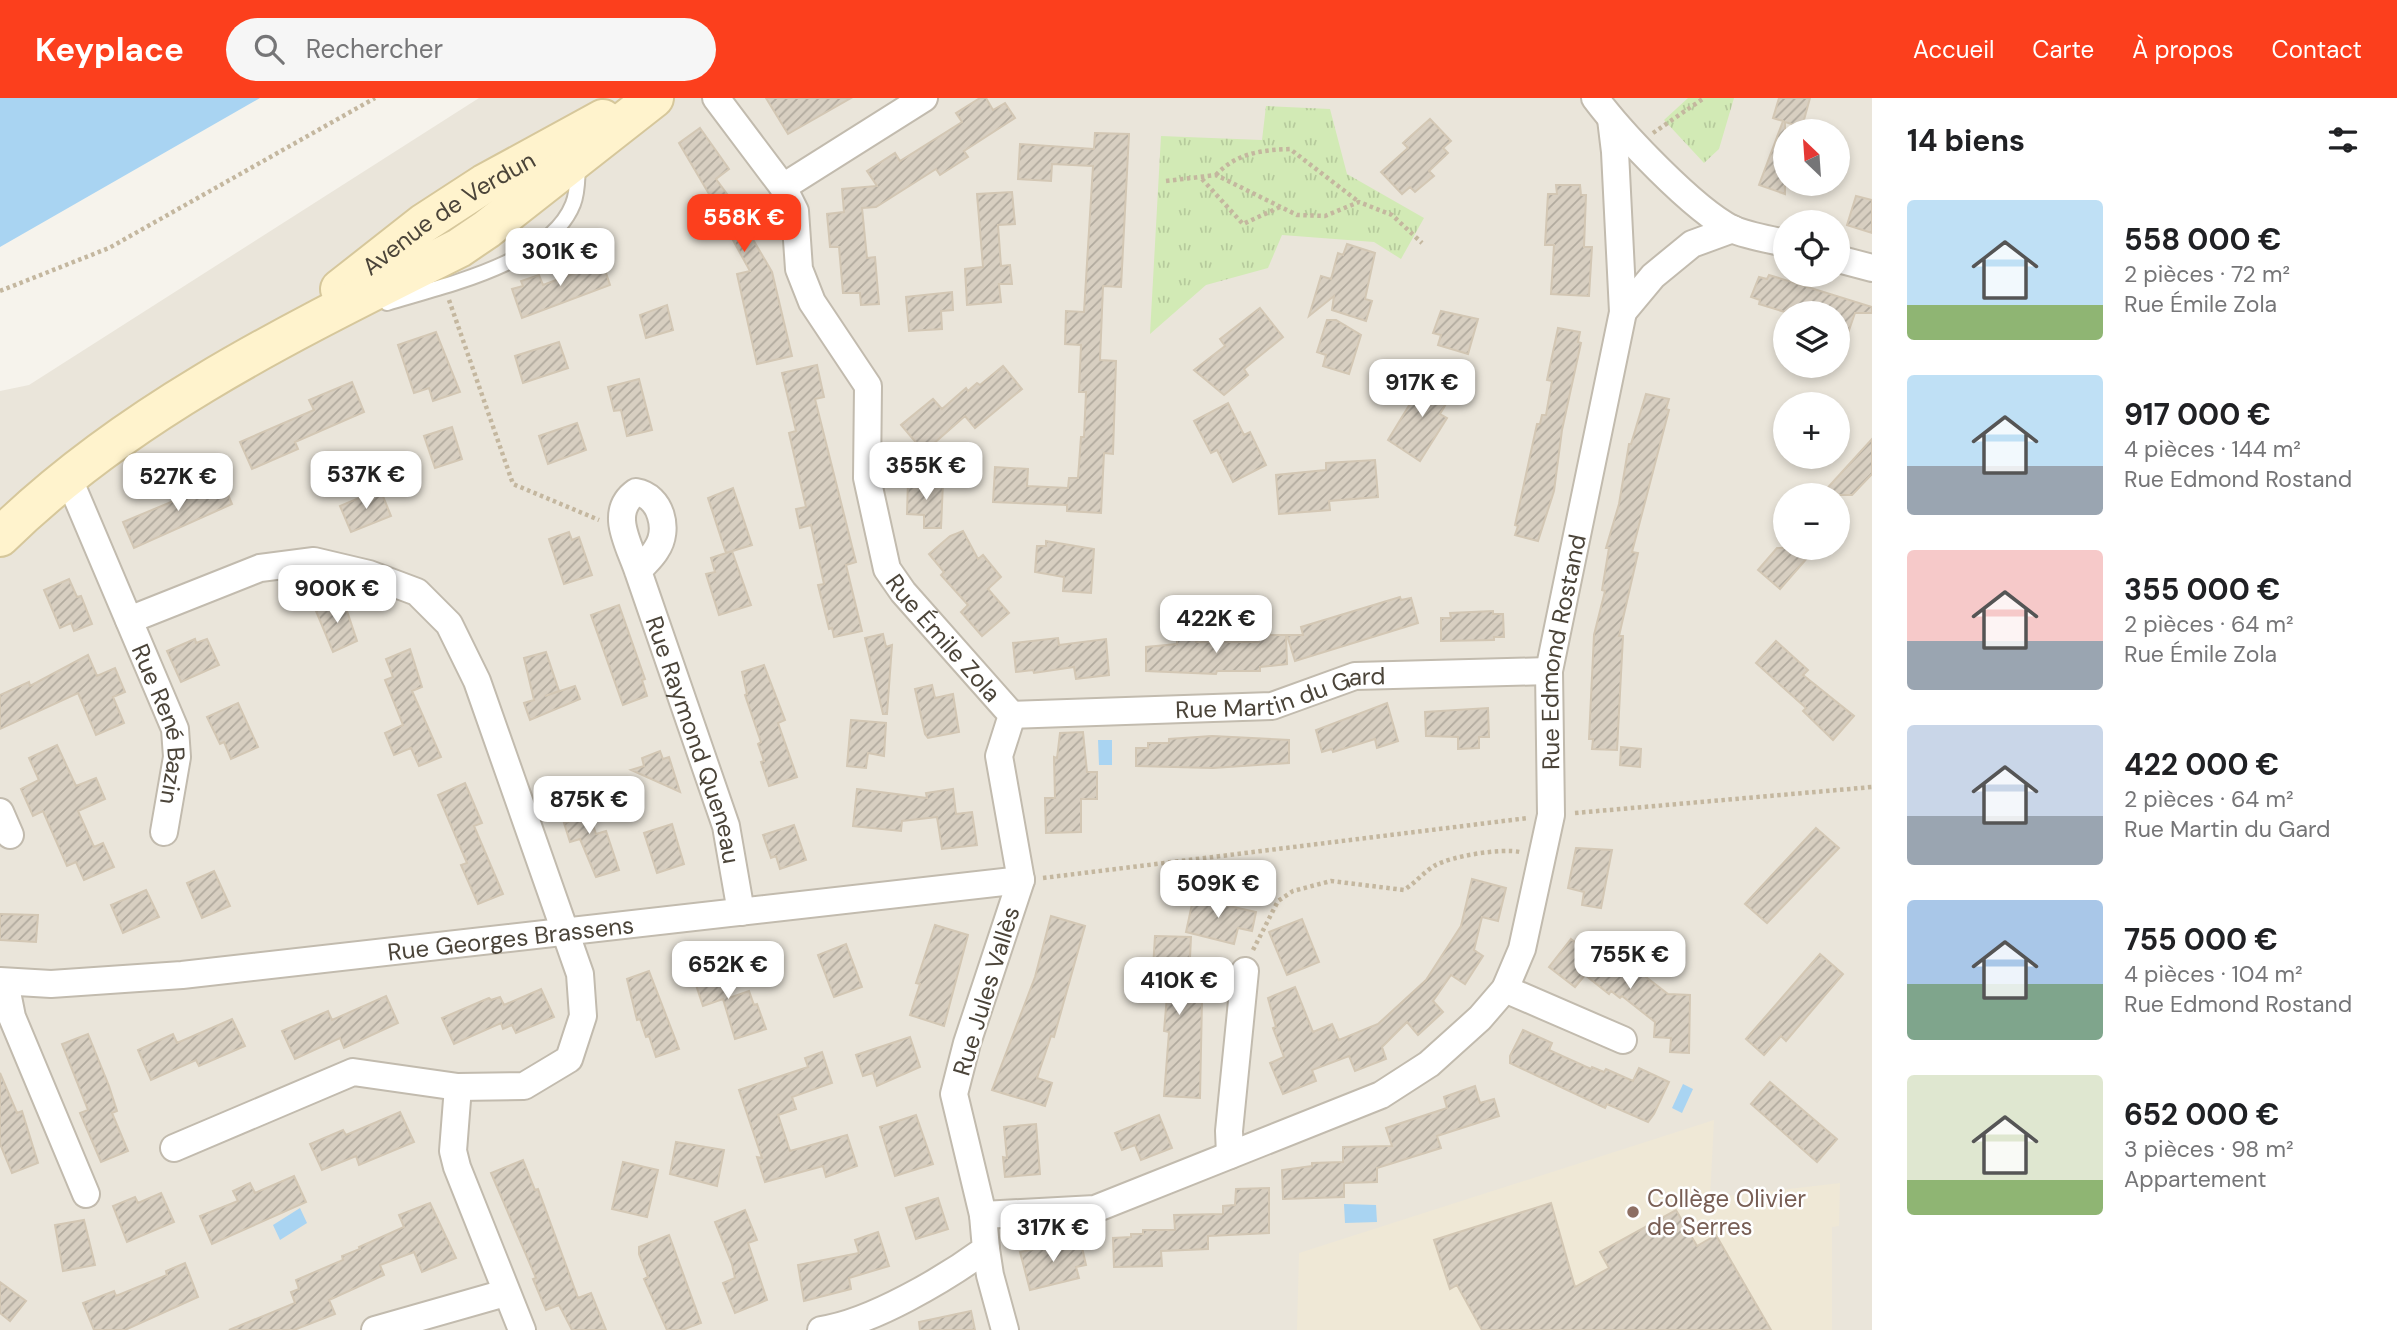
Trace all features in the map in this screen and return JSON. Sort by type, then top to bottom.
[{"type":"main road","name":"Avenue de Verdun","points":[[264,347],[424,223],[538,152],[646,98]]},
{"type":"main road","name":"Avenue de Verdun","points":[[0,537],[142,423],[264,347],[459,248],[579,159],[654,98]]},
{"type":"street","name":"Rue Émile Zola","points":[[716,98],[783,187],[795,211],[799,269],[812,302],[868,386],[867,478],[887,569],[903,592],[1012,715],[999,756],[1021,880]]},
{"type":"street","points":[[783,187],[924,98]]},
{"type":"street","points":[[1603,108],[1701,207],[1733,229],[1773,240]]},
{"type":"street","name":"Rue Edmond Rostand","points":[[983,1215],[1095,1209],[1381,1095],[1429,1064],[1480,1018],[1504,989],[1522,949],[1551,815],[1549,671],[1623,312],[1615,152],[1603,108]]},
{"type":"street","name":"Rue Edmond Rostand","points":[[1623,312],[1653,276],[1692,244],[1733,229]]},
{"type":"street","points":[[1850,262],[1872,268]]},
{"type":"street","name":"Rue René Bazin","points":[[69,479],[175,729],[177,757],[164,832]]},
{"type":"street","name":"Rue Raymond Queneau","points":[[638,571],[658,548],[663,531],[661,514],[646,494],[636,492],[624,500],[619,513],[638,571],[726,826],[741,912]]},
{"type":"street","name":"Rue René Bazin","points":[[129,620],[260,568],[314,561],[369,574],[417,592],[449,624],[477,681],[580,974],[583,1016],[569,1059],[524,1086],[458,1087],[353,1072],[174,1148]]},
{"type":"street","name":"Rue Martin du Gard","points":[[1012,715],[1272,706],[1355,676],[1549,671]]},
{"type":"street","name":"Rue Georges Brassens","points":[[3,982],[51,984],[183,975],[1021,880]]},
{"type":"street","name":"Rue Jules Vallès","points":[[1005,1330],[990,1275],[983,1215],[954,1094],[967,1043],[1021,880]]},
{"type":"street","points":[[1230,1155],[1229,1131],[1245,971]]},
{"type":"street","points":[[3,982],[12,1017],[86,1194]]},
{"type":"street","points":[[1504,989],[1623,1040]]},
{"type":"street","points":[[458,1087],[453,1151],[505,1293],[522,1330]]},
{"type":"street","points":[[821,1330],[846,1326],[958,1270],[986,1249]]},
{"type":"street","points":[[375,1330],[505,1293]]},
{"type":"lane","points":[[340,308],[387,303],[512,262],[542,243],[575,200],[579,159]]},
{"type":"path","points":[[0,291],[109,248],[375,98]]},
{"type":"path","points":[[1638,145],[1704,98]]},
{"type":"path","points":[[1216,176],[1224,166],[1242,156],[1265,150],[1290,149],[1359,202],[1392,215],[1422,243]]},
{"type":"path","points":[[1166,181],[1216,176],[1297,215],[1325,216],[1359,202]]},
{"type":"path","points":[[1202,178],[1243,224],[1280,207]]},
{"type":"path","points":[[443,285],[513,484],[625,531]]},
{"type":"path","points":[[1021,880],[1551,815],[1872,787]]},
{"type":"path","points":[[1245,971],[1263,926],[1278,901],[1293,891],[1331,881],[1404,890],[1436,864],[1492,852],[1519,851],[1541,863]]},
{"type":"shaded area","points":[[479,98],[1872,98],[1872,1330],[0,1330],[0,391],[29,385]]},
{"type":"shaded area","name":"Collège Olivier de Serres","points":[[1714,1120],[1710,1198],[1840,1183],[1839,1226],[1832,1227],[1832,1330],[1297,1330],[1299,1253]]},
{"type":"green space","points":[[1688,98],[1734,98],[1719,149],[1704,163],[1664,120]]},
{"type":"green space","points":[[1266,106],[1330,109],[1347,174],[1424,218],[1401,259],[1374,242],[1282,235],[1268,268],[1206,285],[1150,334],[1161,136],[1262,140]]},
{"type":"water","points":[[0,98],[260,98],[0,247]]},
{"type":"water","points":[[1098,740],[1112,740],[1112,765],[1099,765]]},
{"type":"water","points":[[1683,1084],[1693,1089],[1682,1113],[1672,1108]]},
{"type":"water","points":[[1344,1204],[1376,1205],[1377,1222],[1345,1223]]},
{"type":"water","points":[[300,1208],[307,1223],[280,1240],[273,1225]]},
{"type":"building","points":[[766,98],[851,98],[788,134]]},
{"type":"building","points":[[980,98],[986,98],[993,110],[1005,103],[1015,118],[964,151],[968,157],[940,175],[936,169],[876,207],[862,208],[867,258],[875,257],[879,304],[861,305],[860,293],[843,293],[839,247],[830,247],[827,214],[844,212],[842,189],[877,186],[867,171],[895,153],[900,161],[962,122],[956,113]]},
{"type":"building","points":[[1779,98],[1810,98],[1804,119],[1773,118]]},
{"type":"building","points":[[1430,119],[1451,141],[1443,148],[1448,153],[1429,171],[1434,176],[1415,192],[1410,187],[1402,194],[1381,172],[1408,148],[1403,143]]},
{"type":"building","points":[[700,128],[729,169],[716,179],[736,206],[749,199],[766,227],[751,236],[772,272],[792,356],[757,364],[737,274],[750,271],[729,233],[732,233],[679,143]]},
{"type":"building","points":[[1095,133],[1129,134],[1121,287],[1103,286],[1100,360],[1116,361],[1113,454],[1104,453],[1101,513],[1067,511],[1067,505],[993,502],[995,467],[1028,469],[1027,486],[1068,488],[1069,478],[1078,478],[1081,437],[1084,437],[1086,392],[1079,392],[1081,345],[1065,344],[1066,311],[1084,312],[1093,166],[1052,164],[1051,181],[1018,179],[1020,144],[1094,149]]},
{"type":"building","points":[[1773,148],[1773,190],[1759,185]]},
{"type":"building","points":[[1556,185],[1580,185],[1581,195],[1586,195],[1584,247],[1592,247],[1589,296],[1551,294],[1554,245],[1545,245],[1548,194],[1557,194]]},
{"type":"building","points":[[1012,192],[1015,224],[998,225],[1001,266],[1010,265],[1012,284],[999,284],[1001,302],[967,305],[965,269],[983,267],[977,194]]},
{"type":"building","points":[[1856,196],[1872,200],[1872,233],[1850,226]]},
{"type":"building","points":[[1347,244],[1375,253],[1365,299],[1372,301],[1366,321],[1332,310],[1334,296],[1309,316],[1321,276],[1331,279],[1338,253],[1343,255]]},
{"type":"building","points":[[601,258],[610,285],[522,318],[512,289],[523,286],[521,281],[539,275],[543,285],[575,273],[574,267]]},
{"type":"building","points":[[1769,275],[1773,276],[1773,287],[1808,287],[1872,307],[1872,313],[1855,313],[1850,327],[1850,301],[1773,301],[1773,308],[1759,304],[1760,300],[1751,297],[1759,277],[1767,279]]},
{"type":"building","points":[[952,292],[953,310],[941,311],[942,329],[909,331],[906,297]]},
{"type":"building","points":[[667,305],[673,330],[646,338],[640,315]]},
{"type":"building","points":[[1260,308],[1283,337],[1244,369],[1248,375],[1224,395],[1194,370],[1225,346],[1220,339]]},
{"type":"building","points":[[1441,311],[1478,319],[1468,354],[1438,345],[1441,335],[1433,333]]},
{"type":"building","points":[[1327,320],[1336,320],[1361,335],[1349,374],[1323,366],[1326,355],[1317,352]]},
{"type":"building","points":[[1558,328],[1580,332],[1578,342],[1581,343],[1562,430],[1554,491],[1538,541],[1515,535],[1518,526],[1515,525],[1537,424],[1540,424],[1542,415],[1546,415],[1552,381],[1547,380]]},
{"type":"building","points":[[436,332],[460,392],[433,401],[429,388],[414,393],[398,345]]},
{"type":"building","points":[[559,342],[568,368],[523,383],[515,356]]},
{"type":"building","points":[[817,365],[824,397],[815,399],[856,562],[846,565],[862,631],[834,637],[832,628],[829,629],[818,585],[824,584],[811,525],[800,528],[796,509],[806,507],[789,433],[796,431],[782,373]]},
{"type":"building","points":[[1003,366],[1022,389],[975,428],[965,416],[924,452],[901,425],[933,399],[942,409],[966,388],[968,391],[977,383],[980,385]]},
{"type":"building","points":[[1427,376],[1453,392],[1440,414],[1447,418],[1420,461],[1388,440]]},
{"type":"building","points":[[639,379],[652,430],[627,436],[621,410],[614,411],[608,387]]},
{"type":"building","points":[[352,382],[364,412],[295,442],[298,449],[252,469],[240,442],[314,410],[309,400]]},
{"type":"building","points":[[1646,394],[1669,399],[1666,409],[1669,410],[1632,552],[1638,553],[1619,636],[1623,636],[1617,750],[1592,749],[1593,739],[1589,739],[1594,635],[1605,591],[1602,590],[1609,548],[1606,548],[1619,504],[1629,444]]},
{"type":"building","points":[[1228,403],[1244,435],[1250,432],[1266,465],[1233,482],[1217,450],[1211,453],[1194,421]]},
{"type":"building","points":[[577,423],[586,450],[548,464],[539,436]]},
{"type":"building","points":[[452,427],[462,459],[435,468],[424,436]]},
{"type":"building","points":[[1872,439],[1872,474],[1852,495],[1850,483],[1832,483],[1845,469],[1850,469],[1850,463]]},
{"type":"building","points":[[1375,460],[1378,497],[1329,501],[1330,510],[1279,514],[1276,475],[1326,470],[1326,463]]},
{"type":"building","points":[[220,476],[232,504],[134,548],[123,522],[188,495],[198,489],[196,486]]},
{"type":"building","points":[[908,481],[943,482],[941,528],[924,528],[924,515],[907,514]]},
{"type":"building","points":[[733,488],[752,545],[726,553],[708,498]]},
{"type":"building","points":[[380,489],[391,516],[351,532],[340,506]]},
{"type":"building","points":[[963,531],[978,559],[983,555],[1001,577],[988,589],[1009,613],[982,636],[961,612],[968,605],[941,575],[944,572],[929,554],[950,536]]},
{"type":"building","points":[[569,532],[572,540],[579,537],[592,575],[564,584],[549,539]]},
{"type":"building","points":[[1046,541],[1094,549],[1091,593],[1063,591],[1064,577],[1035,572],[1037,546],[1046,546]]},
{"type":"building","points":[[732,551],[751,605],[719,615],[706,574],[715,572],[711,558]]},
{"type":"building","points":[[1773,553],[1773,560],[1805,560],[1780,589],[1758,570]]},
{"type":"building","points":[[69,579],[77,597],[81,596],[92,624],[74,631],[71,623],[60,628],[44,590]]},
{"type":"building","points":[[1400,597],[1401,600],[1411,598],[1418,623],[1295,661],[1287,635],[1303,635],[1301,627]]},
{"type":"building","points":[[343,599],[357,641],[333,652],[316,611]]},
{"type":"building","points":[[619,605],[645,679],[642,680],[647,696],[623,705],[591,615]]},
{"type":"building","points":[[1493,611],[1493,614],[1503,614],[1504,637],[1494,637],[1494,640],[1441,641],[1441,618],[1451,618],[1450,613]]},
{"type":"building","points":[[1177,632],[1195,632],[1196,642],[1259,642],[1259,635],[1286,635],[1287,664],[1260,667],[1260,671],[1217,671],[1216,674],[1146,671],[1146,647],[1177,644]]},
{"type":"building","points":[[883,634],[886,647],[892,645],[887,714],[883,714],[865,638]]},
{"type":"building","points":[[1058,638],[1059,645],[1106,639],[1109,675],[1076,679],[1074,667],[1034,673],[1033,670],[1016,672],[1013,643]]},
{"type":"building","points":[[195,639],[196,643],[207,639],[219,665],[181,682],[167,651]]},
{"type":"building","points":[[1776,641],[1808,670],[1803,675],[1854,716],[1833,740],[1803,711],[1806,708],[1756,663]]},
{"type":"building","points":[[410,649],[422,687],[412,691],[441,757],[419,766],[411,748],[394,755],[385,733],[403,725],[385,680],[393,677],[386,659]]},
{"type":"building","points":[[546,652],[559,691],[545,696],[575,686],[580,699],[530,720],[524,703],[534,700],[524,658]]},
{"type":"building","points":[[88,655],[97,676],[115,668],[125,692],[113,697],[124,723],[96,735],[78,693],[0,729],[0,695],[29,682],[30,686]]},
{"type":"building","points":[[764,665],[785,720],[778,723],[797,777],[769,786],[761,762],[764,761],[758,744],[761,742],[745,695],[747,694],[742,672]]},
{"type":"building","points":[[932,685],[935,698],[953,694],[959,732],[928,738],[925,734],[915,689]]},
{"type":"building","points":[[238,703],[258,747],[231,759],[224,742],[220,744],[207,717]]},
{"type":"building","points":[[1387,703],[1398,741],[1377,748],[1375,739],[1333,752],[1332,749],[1322,752],[1316,730]]},
{"type":"building","points":[[1488,708],[1489,737],[1479,737],[1479,748],[1458,749],[1458,737],[1426,736],[1425,712]]},
{"type":"building","points":[[851,720],[886,723],[884,756],[868,753],[866,768],[847,766]]},
{"type":"building","points":[[1083,732],[1087,772],[1097,772],[1097,799],[1081,799],[1081,832],[1046,833],[1045,798],[1055,798],[1054,757],[1057,758],[1060,733]]},
{"type":"building","points":[[1212,736],[1289,740],[1289,763],[1213,768],[1136,766],[1136,748],[1148,748],[1148,743],[1169,743],[1169,739]]},
{"type":"building","points":[[57,745],[76,786],[96,778],[105,799],[78,811],[94,847],[103,843],[114,867],[84,880],[76,862],[67,866],[43,811],[33,816],[21,789],[39,780],[29,758]]},
{"type":"building","points":[[1621,747],[1641,749],[1640,767],[1620,765]]},
{"type":"building","points":[[660,751],[663,759],[669,757],[680,792],[631,770],[644,766],[642,758]]},
{"type":"building","points":[[465,783],[482,823],[474,826],[503,894],[478,904],[461,865],[467,863],[438,795]]},
{"type":"building","points":[[857,789],[927,798],[926,793],[953,789],[956,814],[972,812],[977,845],[942,849],[937,817],[902,821],[901,831],[853,826]]},
{"type":"building","points":[[583,794],[596,834],[606,831],[619,870],[596,877],[580,839],[570,842],[564,823],[568,822],[561,801]]},
{"type":"building","points":[[672,824],[684,864],[657,873],[644,833]]},
{"type":"building","points":[[794,825],[806,860],[780,869],[776,856],[771,858],[763,835]]},
{"type":"building","points":[[1816,828],[1839,848],[1767,923],[1745,904]]},
{"type":"building","points":[[1576,848],[1612,850],[1601,908],[1582,905],[1584,892],[1568,888]]},
{"type":"building","points":[[214,871],[230,906],[202,918],[187,883]]},
{"type":"building","points":[[1472,879],[1506,888],[1498,921],[1482,917],[1474,950],[1483,956],[1465,984],[1451,975],[1433,1001],[1443,1012],[1418,1035],[1407,1022],[1382,1047],[1386,1059],[1355,1071],[1349,1056],[1312,1070],[1316,1081],[1283,1094],[1270,1063],[1284,1057],[1273,1028],[1276,1027],[1268,998],[1295,987],[1313,1032],[1332,1024],[1339,1040],[1378,1024],[1426,980],[1461,926]]},
{"type":"building","points":[[146,890],[159,917],[123,933],[111,905]]},
{"type":"building","points":[[1194,895],[1212,899],[1211,902],[1256,912],[1252,931],[1238,928],[1234,944],[1186,932]]},
{"type":"building","points":[[0,914],[38,915],[36,942],[0,940]]},
{"type":"building","points":[[1051,916],[1085,926],[1054,1037],[1051,1036],[1037,1078],[1052,1083],[1045,1106],[992,1090],[1035,977]]},
{"type":"building","points":[[1302,919],[1319,962],[1287,975],[1269,932]]},
{"type":"building","points":[[935,925],[968,935],[944,1026],[910,1015],[920,984],[916,983]]},
{"type":"building","points":[[1155,936],[1191,937],[1188,1000],[1202,1000],[1200,1098],[1164,1096],[1169,1032],[1164,1031],[1168,984],[1152,984]]},
{"type":"building","points":[[1571,939],[1601,962],[1611,950],[1668,994],[1690,995],[1689,1053],[1670,1052],[1671,1038],[1654,1037],[1655,1022],[1622,996],[1620,998],[1611,991],[1609,994],[1585,975],[1575,987],[1549,967]]},
{"type":"building","points":[[846,944],[862,987],[834,997],[818,955]]},
{"type":"building","points":[[1820,954],[1843,974],[1786,1041],[1781,1036],[1764,1055],[1746,1039]]},
{"type":"building","points":[[716,961],[729,998],[749,991],[766,1029],[735,1039],[723,999],[703,1006],[691,970]]},
{"type":"building","points":[[649,971],[679,1049],[656,1057],[649,1036],[646,1037],[640,1019],[637,1020],[627,979]]},
{"type":"building","points":[[541,989],[554,1017],[516,1033],[512,1025],[503,1029],[501,1023],[454,1044],[442,1018],[489,998],[491,1000],[500,997],[504,1005]]},
{"type":"building","points":[[386,996],[398,1023],[344,1048],[340,1038],[295,1059],[282,1031],[328,1011],[332,1020]]},
{"type":"building","points":[[232,1019],[245,1046],[199,1066],[196,1060],[151,1080],[138,1050],[173,1034],[177,1043]]},
{"type":"building","points":[[1523,1030],[1552,1043],[1549,1050],[1591,1069],[1592,1067],[1604,1072],[1606,1069],[1633,1081],[1639,1068],[1669,1082],[1654,1114],[1648,1122],[1607,1104],[1605,1108],[1510,1063],[1510,1056]]},
{"type":"building","points":[[88,1034],[109,1086],[117,1111],[112,1113],[128,1151],[101,1162],[80,1113],[88,1110],[62,1044]]},
{"type":"building","points":[[910,1037],[920,1067],[877,1086],[873,1073],[863,1076],[856,1055]]},
{"type":"building","points":[[822,1052],[832,1083],[792,1097],[796,1109],[778,1115],[790,1151],[847,1135],[857,1166],[826,1177],[823,1166],[765,1182],[757,1157],[762,1158],[739,1090],[808,1067],[805,1058]]},
{"type":"building","points":[[0,1073],[17,1113],[22,1111],[38,1163],[12,1173],[0,1144]]},
{"type":"building","points":[[1770,1082],[1837,1139],[1817,1162],[1751,1104]]},
{"type":"building","points":[[1475,1086],[1480,1103],[1494,1099],[1499,1116],[1437,1136],[1441,1148],[1377,1168],[1377,1182],[1344,1183],[1344,1197],[1283,1199],[1282,1170],[1312,1166],[1312,1163],[1343,1162],[1343,1147],[1392,1146],[1386,1128],[1447,1108],[1444,1097]]},
{"type":"building","points":[[400,1112],[414,1142],[359,1165],[356,1156],[322,1170],[310,1144],[343,1130],[346,1135]]},
{"type":"building","points":[[916,1115],[933,1164],[895,1176],[880,1127]]},
{"type":"building","points":[[1159,1115],[1172,1148],[1141,1160],[1135,1145],[1122,1150],[1115,1133]]},
{"type":"building","points":[[1036,1124],[1040,1174],[1005,1177],[1003,1157],[1007,1158],[1004,1127]]},
{"type":"building","points":[[676,1142],[724,1150],[717,1186],[670,1174]]},
{"type":"building","points":[[523,1160],[535,1190],[538,1189],[578,1298],[591,1293],[606,1330],[572,1330],[559,1305],[546,1310],[533,1279],[536,1278],[491,1173]]},
{"type":"building","points":[[623,1162],[658,1170],[647,1217],[612,1209]]},
{"type":"building","points":[[294,1176],[306,1202],[212,1244],[200,1216],[238,1201],[233,1191],[250,1183],[255,1193]]},
{"type":"building","points":[[1269,1188],[1269,1233],[1208,1236],[1208,1249],[1161,1251],[1162,1266],[1114,1267],[1113,1238],[1143,1234],[1143,1230],[1175,1230],[1174,1215],[1223,1214],[1223,1206],[1235,1205],[1236,1189]]},
{"type":"building","points":[[161,1193],[174,1222],[127,1242],[113,1206],[135,1197],[138,1203]]},
{"type":"building","points":[[938,1198],[948,1229],[916,1239],[906,1208]]},
{"type":"building","points":[[430,1203],[456,1258],[422,1272],[414,1252],[380,1265],[384,1275],[329,1300],[335,1314],[294,1330],[229,1330],[295,1303],[291,1292],[299,1289],[296,1280],[343,1260],[342,1256],[404,1227],[399,1215]]},
{"type":"building","points":[[1551,1203],[1575,1287],[1609,1268],[1600,1252],[1676,1210],[1697,1246],[1716,1235],[1771,1330],[1482,1330],[1457,1285],[1450,1289],[1434,1240]]},
{"type":"building","points":[[745,1210],[757,1240],[748,1243],[767,1300],[735,1313],[723,1283],[735,1278],[732,1264],[715,1222]]},
{"type":"building","points":[[84,1220],[95,1265],[63,1271],[55,1225]]},
{"type":"building","points":[[878,1232],[889,1266],[849,1278],[851,1289],[804,1301],[798,1265],[859,1253],[855,1240]]},
{"type":"building","points":[[669,1235],[701,1323],[682,1330],[667,1330],[644,1279],[648,1277],[639,1254],[639,1247]]},
{"type":"building","points":[[1071,1242],[1071,1245],[1081,1243],[1086,1265],[1076,1267],[1079,1278],[1030,1290],[1020,1252]]},
{"type":"building","points":[[185,1263],[198,1297],[125,1330],[94,1330],[83,1303],[114,1291],[116,1296],[167,1275],[166,1271]]},
{"type":"building","points":[[0,1282],[26,1301],[10,1321],[0,1313]]},
{"type":"building","points":[[971,1311],[975,1330],[920,1330],[919,1322]]},
{"type":"place","name":"Collège Olivier de Serres","points":[[1633,1212]]}]
